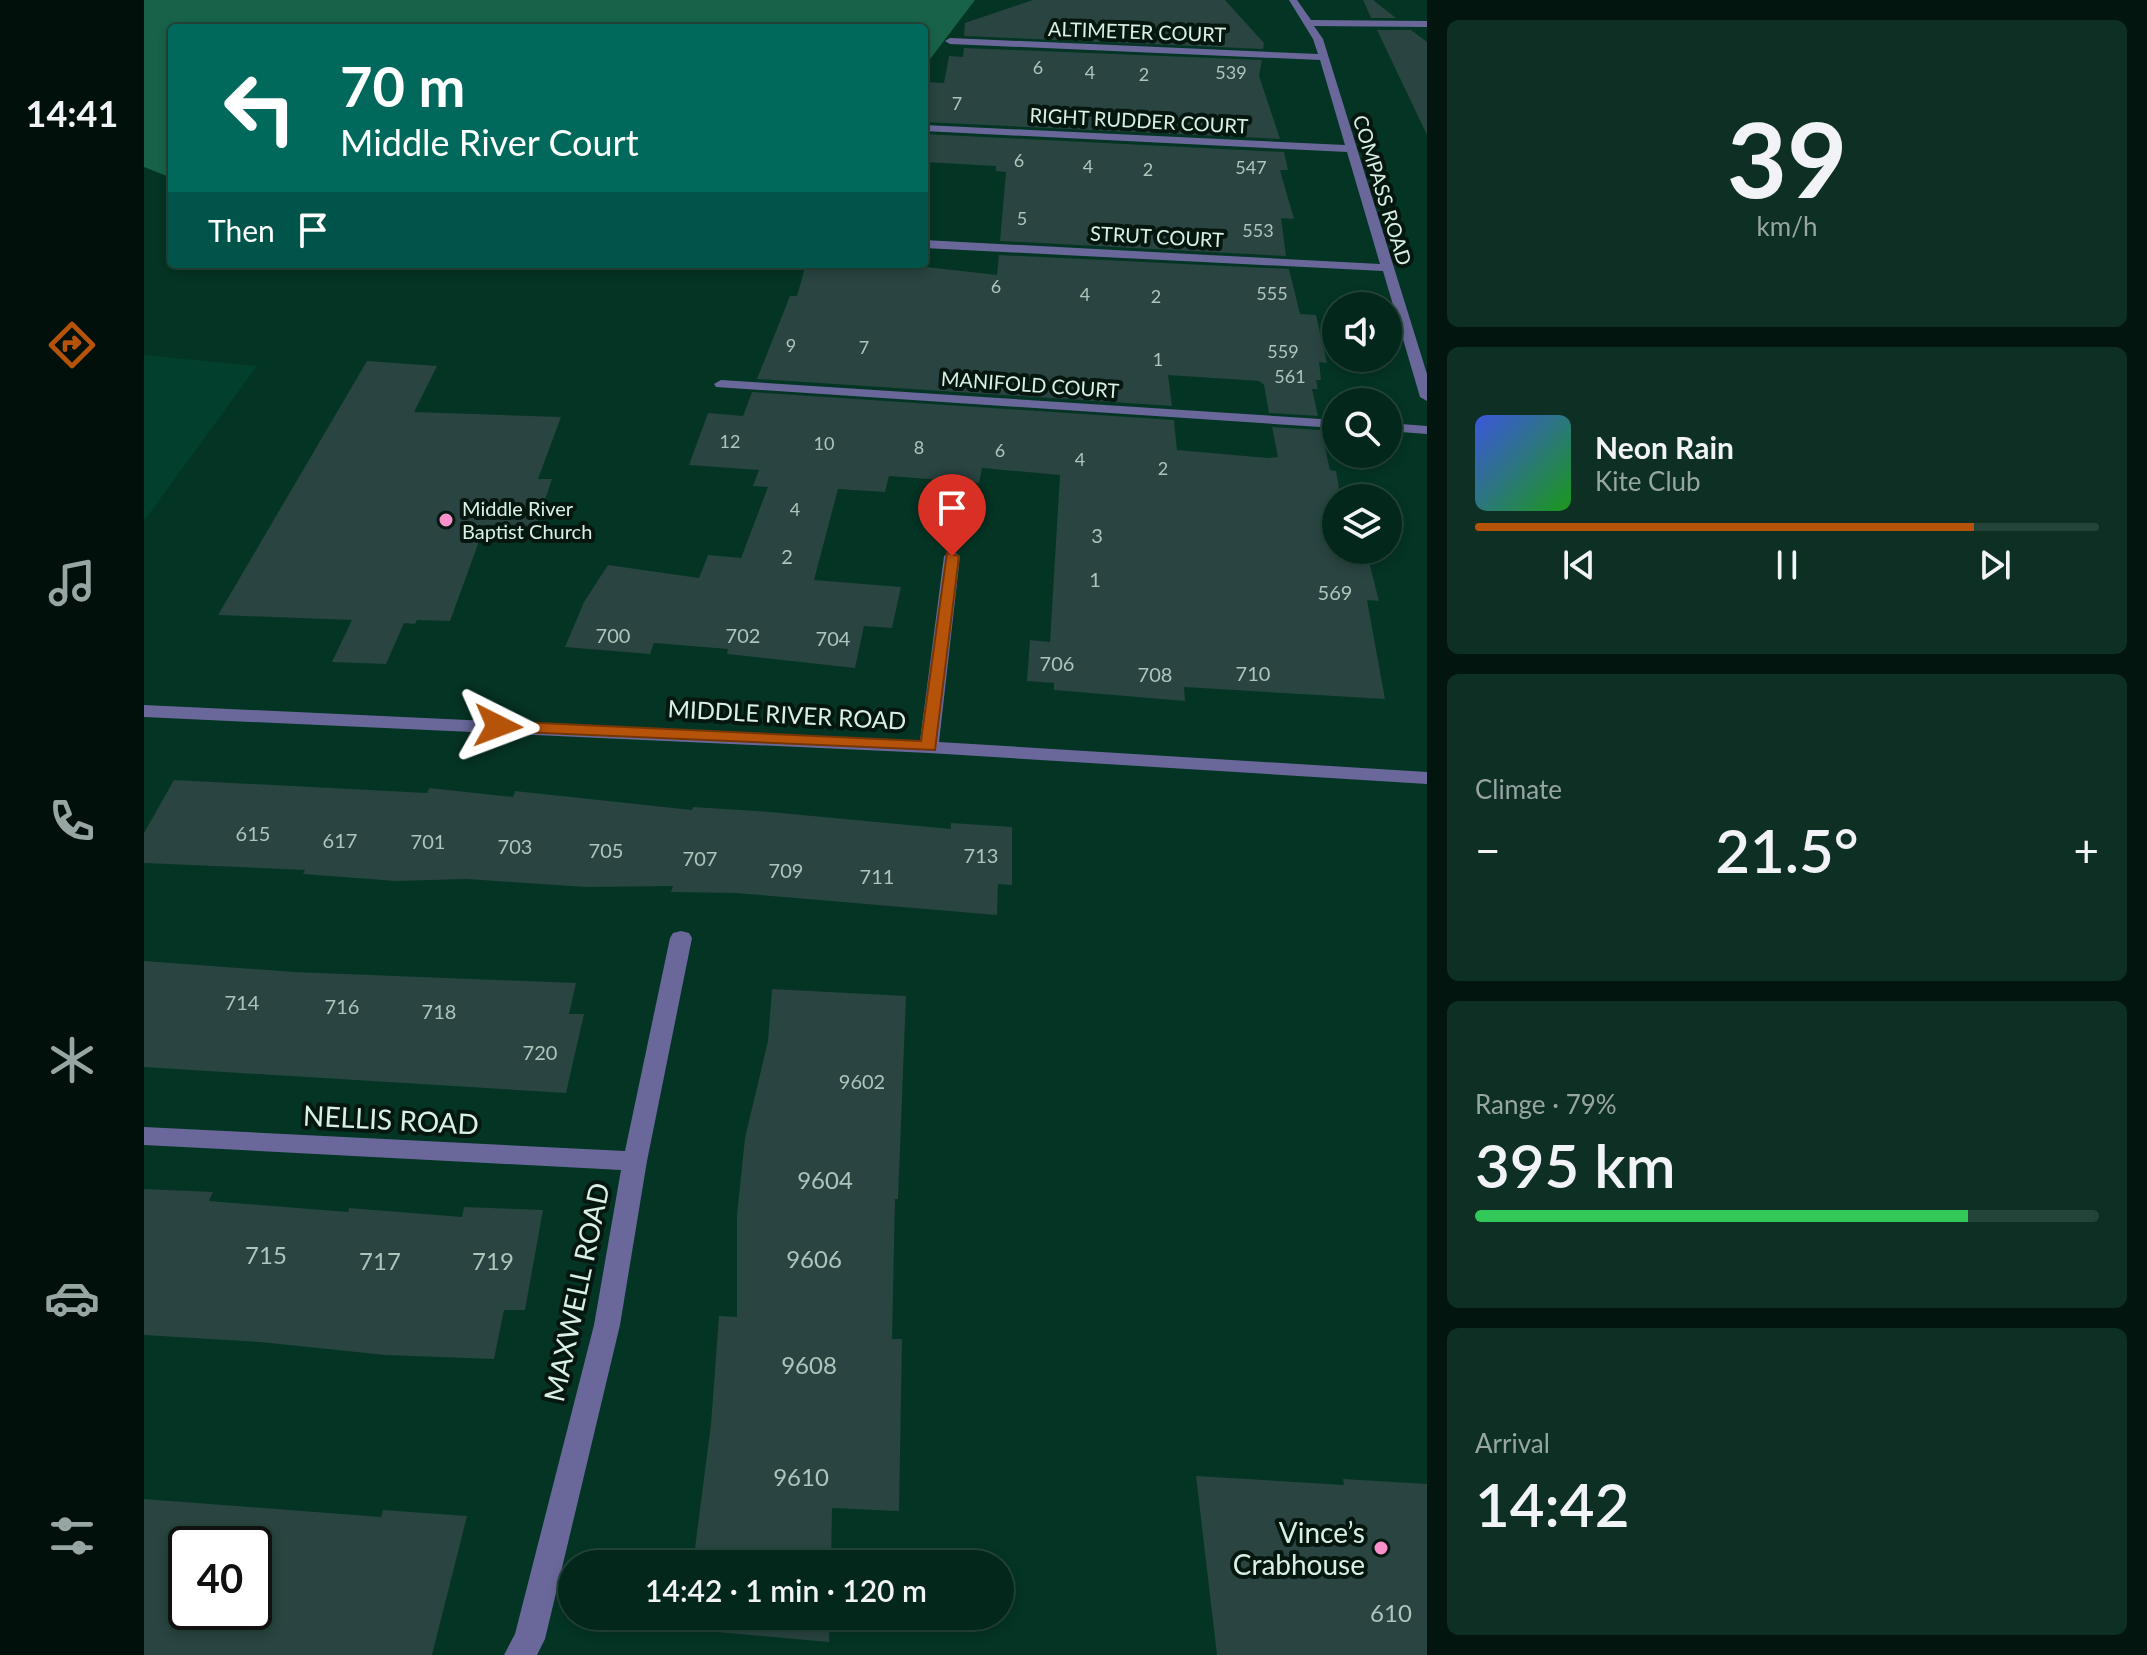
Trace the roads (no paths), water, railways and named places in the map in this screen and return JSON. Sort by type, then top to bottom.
[{"type":"street","name":"COMPASS ROAD","points":[[1293,0],[1311,23],[1323,57],[1427,397]]},
{"type":"street","points":[[1311,23],[1427,24]]},
{"type":"street","name":"ALTIMETER COURT","points":[[950,41],[1323,57]]},
{"type":"street","name":"RIGHT RUDDER COURT","points":[[928,128],[1352,149]]},
{"type":"street","name":"STRUT COURT","points":[[928,244],[1388,268]]},
{"type":"street","name":"MANIFOLD COURT","points":[[721,384],[1322,423]]},
{"type":"street","points":[[1402,428],[1427,430]]},
{"type":"street","points":[[929,747],[952,556]]},
{"type":"street","name":"MIDDLE RIVER ROAD","points":[[144,711],[929,747],[1427,778]]},
{"type":"street","name":"MAXWELL ROAD","points":[[520,1655],[529,1639],[607,1325],[635,1161],[681,938]]},
{"type":"street","name":"NELLIS ROAD","points":[[144,1136],[635,1161]]},
{"type":"place","name":"Middle River Baptist Church","points":[[446,520]]},
{"type":"place","name":"Vince’s Crabhouse","points":[[1381,1548]]}]
